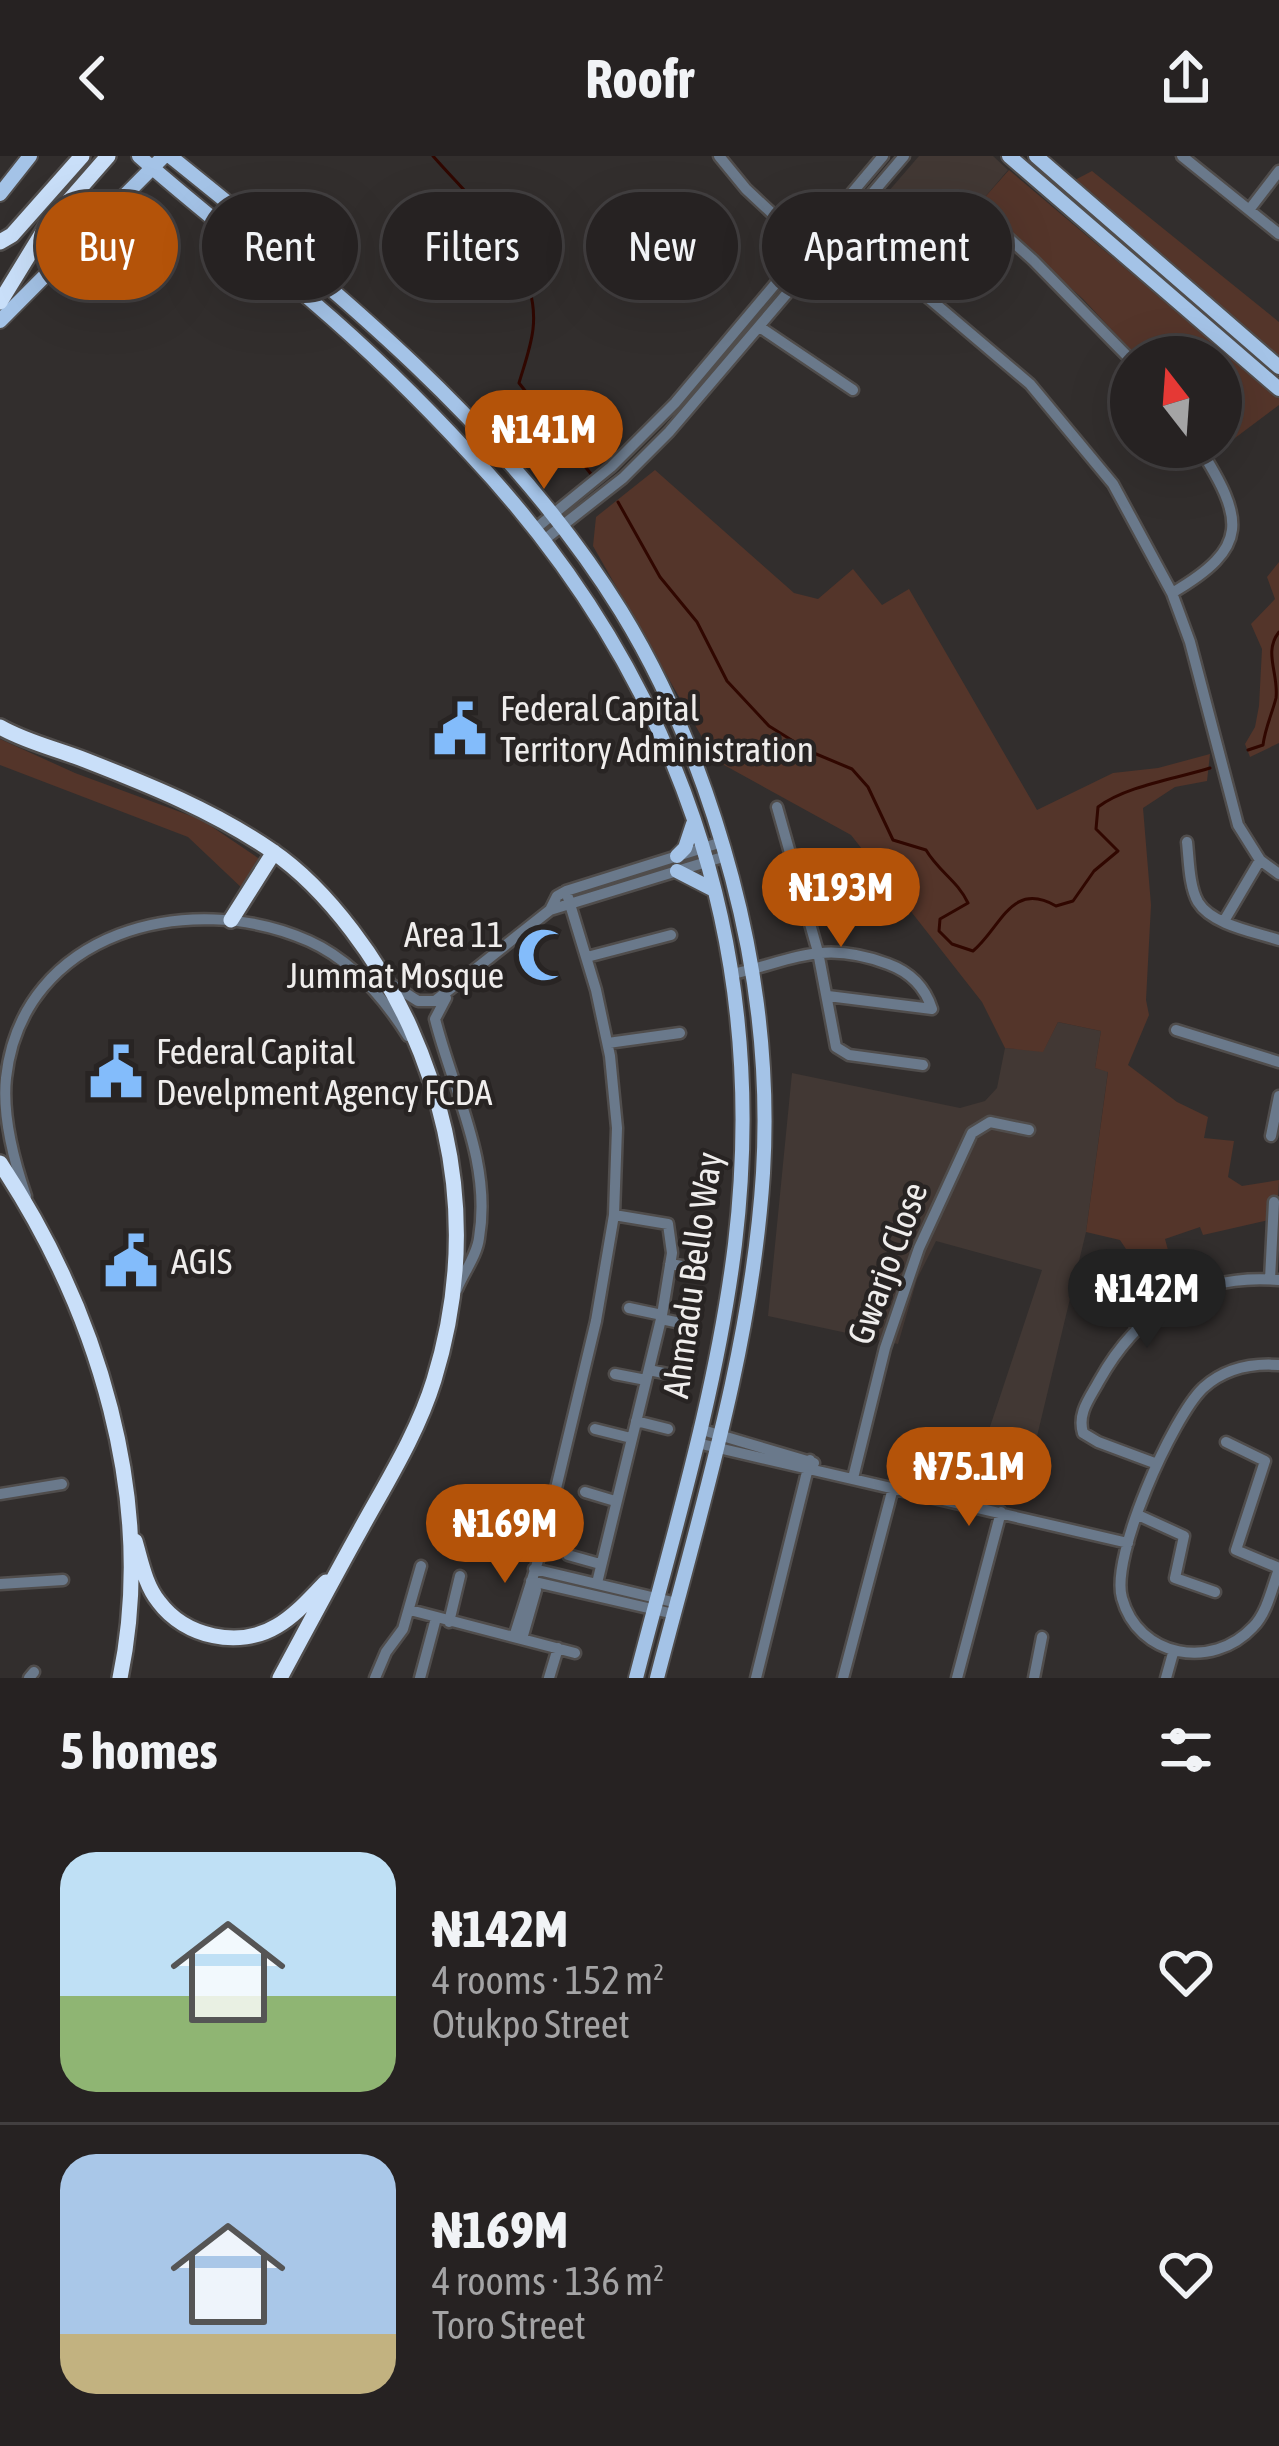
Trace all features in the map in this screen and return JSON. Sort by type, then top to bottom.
[{"type":"highway","points":[[6,239],[82,156]]},
{"type":"highway","points":[[0,302],[46,226],[108,156]]},
{"type":"highway","points":[[0,727],[152,786],[274,852],[333,911],[386,981],[429,1069],[448,1134],[458,1235],[452,1303],[433,1382],[398,1463],[280,1678]]},
{"type":"highway","points":[[231,920],[274,852]]},
{"type":"highway","points":[[0,1163],[69,1284],[114,1422],[128,1521],[131,1588],[120,1678]]},
{"type":"highway","points":[[128,1521],[159,1602],[191,1629],[217,1637],[247,1637],[276,1627],[326,1582],[358,1534]]},
{"type":"main road","points":[[0,194],[30,156]]},
{"type":"main road","points":[[1009,156],[1279,389]]},
{"type":"main road","points":[[0,320],[154,159]]},
{"type":"main road","name":"Ahmadu Bello Way","points":[[154,159],[383,338],[488,442],[556,521],[620,610],[662,685],[700,773],[754,969],[765,1065],[763,1178],[747,1311],[719,1441],[657,1678]]},
{"type":"main road","name":"Ahmadu Bello Way","points":[[154,159],[332,319],[470,454],[539,535],[619,648],[667,746],[694,819],[733,974],[742,1067],[741,1174],[725,1309],[698,1436],[635,1678]]},
{"type":"main road","points":[[1045,159],[1279,367]]},
{"type":"main road","points":[[694,819],[677,863],[714,890]]},
{"type":"street","points":[[719,156],[762,204]]},
{"type":"street","points":[[853,192],[883,156]]},
{"type":"street","points":[[874,192],[904,156]]},
{"type":"street","points":[[1182,156],[1279,234]]},
{"type":"street","points":[[1032,176],[1045,159]]},
{"type":"street","points":[[1249,210],[1279,171]]},
{"type":"street","points":[[1012,242],[1110,339]]},
{"type":"street","points":[[539,535],[611,467],[762,300]]},
{"type":"street","points":[[556,521],[592,503],[623,478],[784,300]]},
{"type":"street","points":[[930,300],[1030,384],[1062,418],[1126,504],[1172,593],[1190,643],[1231,806],[1246,843],[1279,874]]},
{"type":"street","points":[[761,328],[853,390]]},
{"type":"street","points":[[1172,593],[1214,567],[1224,556],[1232,533],[1229,501],[1210,468]]},
{"type":"street","points":[[777,807],[818,952],[839,1052],[923,1066]]},
{"type":"street","points":[[1186,842],[1198,902],[1224,921],[1279,940]]},
{"type":"street","points":[[386,981],[418,1001],[435,1001],[564,904],[724,849]]},
{"type":"street","points":[[1224,921],[1260,860]]},
{"type":"street","points":[[518,1638],[596,1322],[614,1215],[617,1128],[608,1043],[586,957],[564,904]]},
{"type":"street","points":[[0,1063],[42,988],[100,939],[152,924],[204,918],[231,920],[311,942],[355,972],[387,1003],[429,1069]]},
{"type":"street","points":[[586,957],[670,935]]},
{"type":"street","points":[[733,974],[818,952],[859,953],[903,969],[914,978],[932,1009],[828,996]]},
{"type":"street","points":[[451,992],[435,1019],[469,1122],[481,1212],[479,1243],[452,1303]]},
{"type":"street","points":[[1176,1030],[1279,1062]]},
{"type":"street","points":[[608,1043],[680,1033]]},
{"type":"street","points":[[15,1040],[6,1081],[9,1116],[18,1173],[33,1215]]},
{"type":"street","points":[[0,1096],[9,1116]]},
{"type":"street","points":[[1271,1136],[1279,1096]]},
{"type":"street","name":"Gwarjo Close","points":[[853,1478],[886,1348],[919,1248],[972,1132],[990,1122],[1029,1130]]},
{"type":"street","points":[[1157,1464],[1097,1442],[1084,1433],[1080,1421],[1108,1365],[1137,1326],[1173,1300],[1200,1289],[1274,1279],[1274,1202]]},
{"type":"street","points":[[596,1583],[648,1375],[670,1264],[668,1224],[614,1215]]},
{"type":"street","points":[[670,1264],[700,1269]]},
{"type":"street","points":[[1094,1277],[1137,1326]]},
{"type":"street","points":[[628,1308],[690,1324]]},
{"type":"street","points":[[1226,1442],[1265,1461],[1237,1550],[1279,1568],[1253,1627],[1209,1651],[1173,1653],[1137,1627],[1122,1600],[1121,1568],[1138,1515],[1157,1464],[1203,1388],[1243,1366],[1279,1365]]},
{"type":"street","points":[[615,1373],[678,1376]]},
{"type":"street","points":[[636,1421],[668,1429]]},
{"type":"street","points":[[596,1429],[632,1438]]},
{"type":"street","points":[[698,1436],[893,1489],[1128,1544]]},
{"type":"street","points":[[756,1678],[813,1467]]},
{"type":"street","points":[[0,1494],[62,1484]]},
{"type":"street","points":[[843,1678],[893,1489]]},
{"type":"street","points":[[585,1492],[616,1501]]},
{"type":"street","points":[[957,1678],[1001,1512]]},
{"type":"street","points":[[1138,1515],[1184,1536],[1175,1578],[1215,1592]]},
{"type":"street","points":[[568,1555],[600,1564]]},
{"type":"street","points":[[375,1678],[410,1610],[421,1566]]},
{"type":"street","points":[[420,1678],[460,1576]]},
{"type":"street","points":[[536,1576],[675,1608]]},
{"type":"street","points":[[536,1576],[596,1583],[655,1603]]},
{"type":"street","points":[[0,1584],[63,1580]]},
{"type":"street","points":[[410,1610],[574,1653]]},
{"type":"street","points":[[1034,1678],[1042,1637]]},
{"type":"street","points":[[549,1678],[558,1648]]},
{"type":"street","points":[[1166,1678],[1173,1653]]},
{"type":"shaded area","points":[[919,156],[993,156],[1008,170],[989,192],[888,192]]},
{"type":"shaded area","points":[[1009,170],[1206,336],[1117,336],[1012,235],[1012,192],[990,192]]},
{"type":"shaded area","points":[[1092,171],[1279,322],[1279,358],[1073,181]]},
{"type":"shaded area","points":[[1242,367],[1279,398],[1279,405],[1242,433]]},
{"type":"shaded area","points":[[655,470],[794,593],[818,599],[853,569],[882,605],[909,589],[1037,810],[1113,773],[1158,768],[1210,754],[1207,781],[1175,787],[1143,808],[1151,905],[1149,1015],[1128,1065],[1177,1102],[1208,1117],[1204,1138],[1234,1141],[1228,1177],[1242,1186],[1279,1180],[1277,1218],[1203,1235],[1200,1227],[1165,1239],[1168,1250],[1136,1264],[1120,1240],[1086,1232],[1108,1072],[1095,1068],[1101,1031],[1058,1022],[1043,1052],[1005,1048],[982,1002],[851,835],[715,760],[593,546],[596,517]]},
{"type":"shaded area","points":[[1279,562],[1279,743],[1250,757],[1245,744],[1259,706],[1262,649],[1251,624],[1275,599],[1267,577]]},
{"type":"shaded area","points":[[0,739],[75,773],[202,820],[264,862],[244,890],[188,837],[0,765]]},
{"type":"shaded area","points":[[1058,1022],[1101,1031],[1095,1068],[1108,1071],[1086,1232],[1021,1503],[970,1487],[1042,1270],[936,1241],[917,1279],[898,1344],[768,1316],[792,1073],[960,1108],[985,1101],[997,1088],[1005,1048],[1043,1051]]},
{"type":"waterway","points":[[433,156],[515,256],[533,304],[532,336],[519,383],[591,474]]},
{"type":"waterway","points":[[618,502],[660,577],[697,622],[727,681],[769,726],[809,751],[852,769],[868,787],[893,840],[926,850],[959,888],[968,903],[940,919],[939,931],[952,944],[973,951],[1008,910],[1028,899],[1056,906],[1073,901],[1094,871],[1118,851],[1096,829],[1098,807],[1137,788],[1210,768]]},
{"type":"waterway","points":[[1248,750],[1263,745],[1276,698],[1272,647],[1279,632]]},
{"type":"place","name":"Federal Capital Territory Administration","points":[[460,729]]},
{"type":"place","name":"Area 11 Jummat Mosque","points":[[544,955]]},
{"type":"place","name":"Federal Capital Develpment Agency FCDA","points":[[116,1072]]},
{"type":"place","name":"AGIS","points":[[131,1261]]}]
